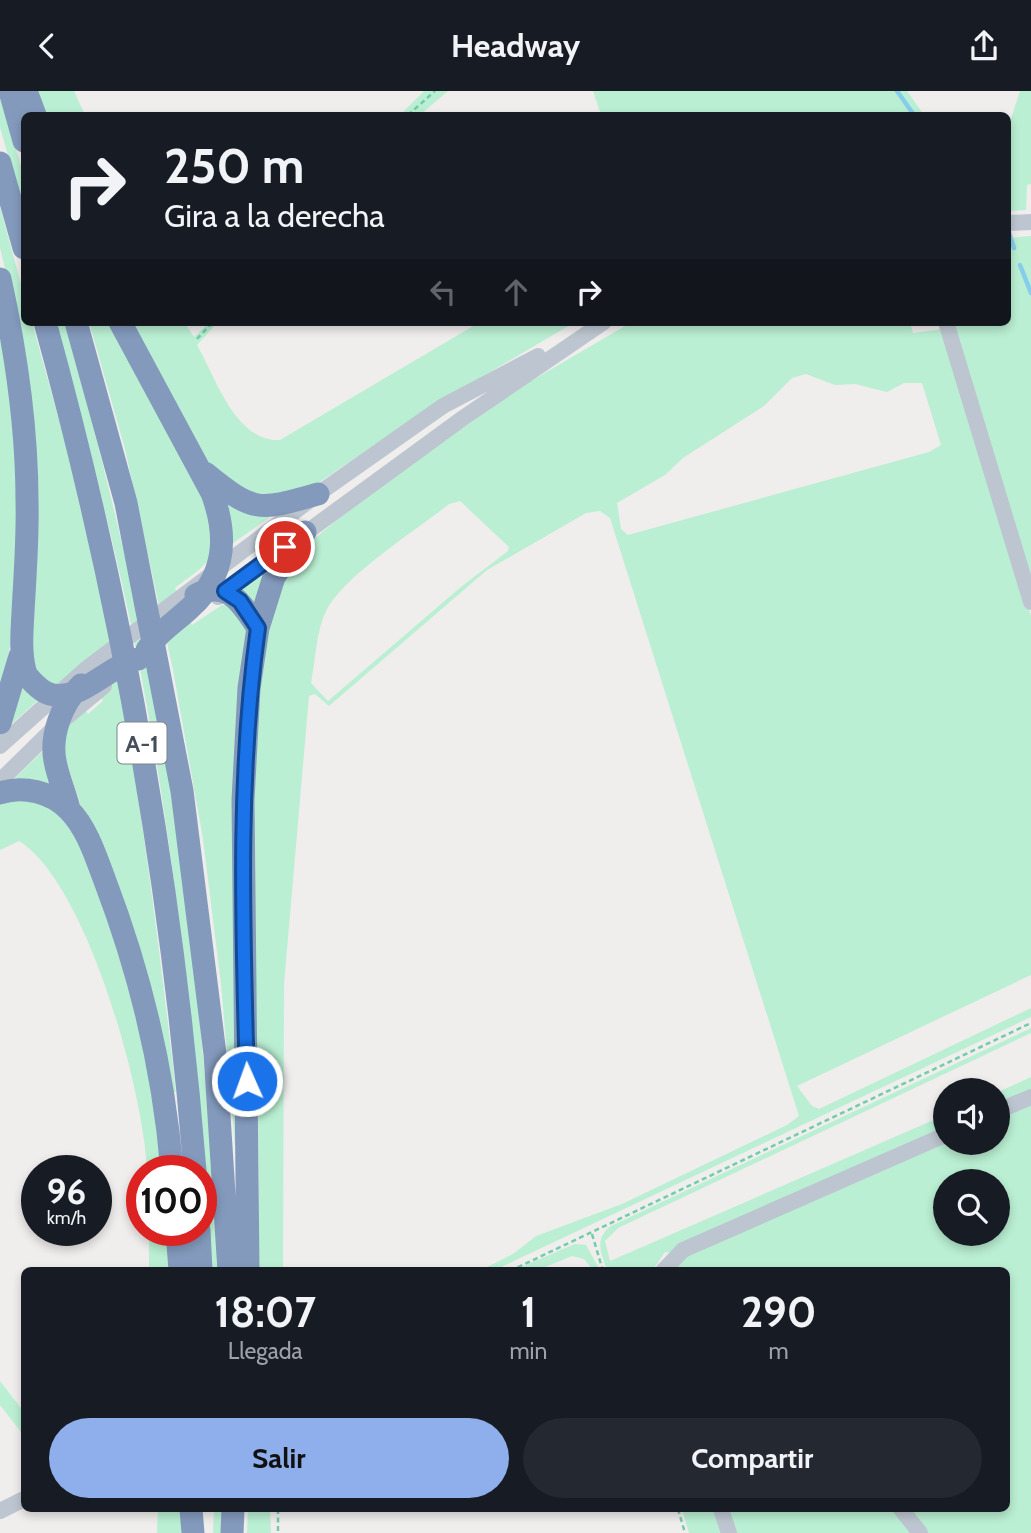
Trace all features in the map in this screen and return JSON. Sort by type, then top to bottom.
[{"type":"highway","points":[[10,91],[21,130]]},
{"type":"highway","points":[[26,91],[34,112]]},
{"type":"highway","points":[[0,163],[21,237]]},
{"type":"highway","points":[[0,279],[13,341],[25,445],[27,502],[22,646],[25,673],[44,692],[80,686],[121,663],[142,656],[156,636],[202,594],[222,544],[221,519],[197,467],[122,326]]},
{"type":"highway","name":"A-1","points":[[46,326],[94,507],[151,793],[185,1044],[194,1155]]},
{"type":"highway","name":"A-1","points":[[77,326],[126,503],[182,791],[215,1054],[229,1267]]},
{"type":"highway","points":[[197,467],[240,501],[271,507],[318,494]]},
{"type":"highway","points":[[248,1267],[243,800],[249,688],[258,628],[274,577],[305,532]]},
{"type":"highway","points":[[170,1155],[161,1081],[131,958],[85,832],[69,809],[55,760],[58,725],[80,686],[126,646],[135,631],[148,629],[202,594],[240,601],[258,628]]},
{"type":"highway","points":[[0,723],[22,646]]},
{"type":"highway","points":[[0,793],[27,790],[47,794],[69,809]]},
{"type":"highway","points":[[178,1246],[180,1267]]},
{"type":"highway","points":[[200,1246],[201,1267]]},
{"type":"highway","points":[[191,1512],[193,1533]]},
{"type":"highway","points":[[203,1533],[204,1512]]},
{"type":"highway","points":[[232,1533],[233,1512]]},
{"type":"street","points":[[1011,223],[1031,222]]},
{"type":"street","points":[[202,594],[318,494],[443,406],[595,326]]},
{"type":"street","points":[[202,594],[305,532],[463,418],[597,326]]},
{"type":"street","points":[[947,326],[1031,603]]},
{"type":"street","points":[[0,746],[80,686]]},
{"type":"street","points":[[0,782],[58,725]]},
{"type":"street","points":[[1010,1106],[1031,1097]]},
{"type":"street","points":[[667,1267],[683,1251],[933,1140]]},
{"type":"street","points":[[0,1511],[21,1500]]},
{"type":"street","points":[[722,1512],[729,1533]]},
{"type":"street","points":[[903,1512],[920,1533]]},
{"type":"path","points":[[411,112],[435,91]]},
{"type":"path","points":[[197,339],[209,326]]},
{"type":"path","points":[[518,1267],[1031,1023]]},
{"type":"path","points":[[591,1232],[602,1267]]},
{"type":"path","points":[[278,1512],[278,1533]]},
{"type":"path","points":[[679,1512],[685,1533]]},
{"type":"green space","points":[[34,91],[74,91],[84,112],[43,112]]},
{"type":"green space","points":[[424,91],[448,91],[424,112],[403,112]]},
{"type":"green space","points":[[593,91],[907,91],[922,112],[600,112]]},
{"type":"green space","points":[[1020,91],[1031,91],[1031,184],[1027,185],[1026,210],[1011,211],[1011,119]]},
{"type":"green space","points":[[0,93],[21,166],[21,201],[0,127]]},
{"type":"green space","points":[[0,207],[21,284],[21,326],[33,326],[74,475],[103,597],[140,808],[176,1092],[171,1092],[62,747],[69,725],[85,710],[88,714],[103,701],[86,661],[57,685],[43,678],[29,656],[20,336],[0,247]]},
{"type":"green space","points":[[1031,236],[1031,589],[949,326],[1011,326],[1011,238]]},
{"type":"green space","points":[[56,326],[66,326],[104,468],[158,713],[189,921],[211,1155],[202,1155],[187,993],[170,855],[149,718],[119,569]]},
{"type":"green space","points":[[90,326],[114,326],[174,437],[205,505],[213,532],[213,551],[202,567],[175,588],[192,625],[222,605],[230,605],[247,628],[240,1147],[235,1146],[221,984],[203,839],[173,670],[125,449]]},
{"type":"green space","points":[[131,326],[187,326],[194,337],[206,326],[214,326],[197,345],[229,406],[251,431],[264,438],[280,440],[473,326],[568,326],[429,408],[302,494],[273,497],[244,493],[203,459]]},
{"type":"green space","points":[[625,326],[911,326],[913,333],[942,329],[1031,616],[1031,975],[797,1086],[812,1106],[819,1109],[1031,1008],[1031,1017],[501,1267],[487,1267],[513,1254],[536,1236],[622,1204],[787,1125],[799,1116],[610,518],[600,511],[586,513],[487,570],[329,706],[315,694],[309,696],[284,984],[283,1267],[257,1267],[259,1186],[253,785],[259,669],[280,585],[314,539],[355,505],[519,388]],"holes":[[[806,374],[835,385],[855,384],[887,392],[904,383],[922,383],[941,445],[929,452],[628,535],[621,529],[617,503],[665,475],[683,458],[764,406],[792,378]],[[460,501],[509,547],[508,551],[462,586],[328,701],[311,683],[325,612],[340,591],[385,551],[449,504]]]},
{"type":"green space","points":[[0,331],[17,464],[19,558],[10,648],[0,689]]},
{"type":"green space","points":[[226,504],[246,513],[273,515],[233,543]]},
{"type":"green space","points":[[266,571],[254,602],[242,590]]},
{"type":"green space","points":[[22,684],[38,700],[5,730]]},
{"type":"green space","points":[[46,748],[55,788],[12,781]]},
{"type":"green space","points":[[14,799],[46,804],[63,819],[97,884],[125,972],[145,1050],[161,1155],[145,1155],[135,1092],[123,1043],[89,943],[67,899],[44,864],[19,841],[0,850],[0,804]]},
{"type":"green space","points":[[1031,1028],[1031,1033],[618,1228],[605,1241],[610,1261],[933,1120],[933,1136],[671,1253],[665,1252],[655,1267],[606,1267],[600,1246],[611,1226]]},
{"type":"green space","points":[[1031,1077],[1031,1092],[1010,1102],[1010,1087]]},
{"type":"green space","points":[[1031,1100],[1031,1533],[924,1533],[906,1512],[1010,1512],[1010,1267],[670,1267],[675,1261],[933,1148],[933,1155],[1010,1155],[1010,1110]]},
{"type":"green space","points":[[217,1232],[220,1267],[210,1267],[208,1246],[217,1246]]},
{"type":"green space","points":[[575,1244],[586,1245],[598,1267],[591,1267],[584,1259],[572,1256],[545,1267],[521,1267]]},
{"type":"green space","points":[[149,1246],[170,1246],[172,1267],[149,1267]]},
{"type":"green space","points":[[0,1381],[21,1408],[21,1432],[0,1405]]},
{"type":"green space","points":[[158,1512],[181,1512],[181,1533],[157,1533]]},
{"type":"green space","points":[[214,1512],[223,1512],[223,1533],[213,1533]]},
{"type":"green space","points":[[248,1512],[270,1512],[271,1533],[247,1533]]},
{"type":"green space","points":[[683,1512],[717,1512],[723,1533],[689,1533]]},
{"type":"green space","points":[[726,1512],[899,1512],[916,1533],[733,1533]]},
{"type":"waterway","points":[[897,91],[912,112]]},
{"type":"waterway","points":[[1011,239],[1014,248]]},
{"type":"waterway","points":[[1020,265],[1031,293]]},
{"type":"route","points":[[247,1081],[243,800],[249,688],[258,628],[240,601],[225,591],[285,547]]}]
